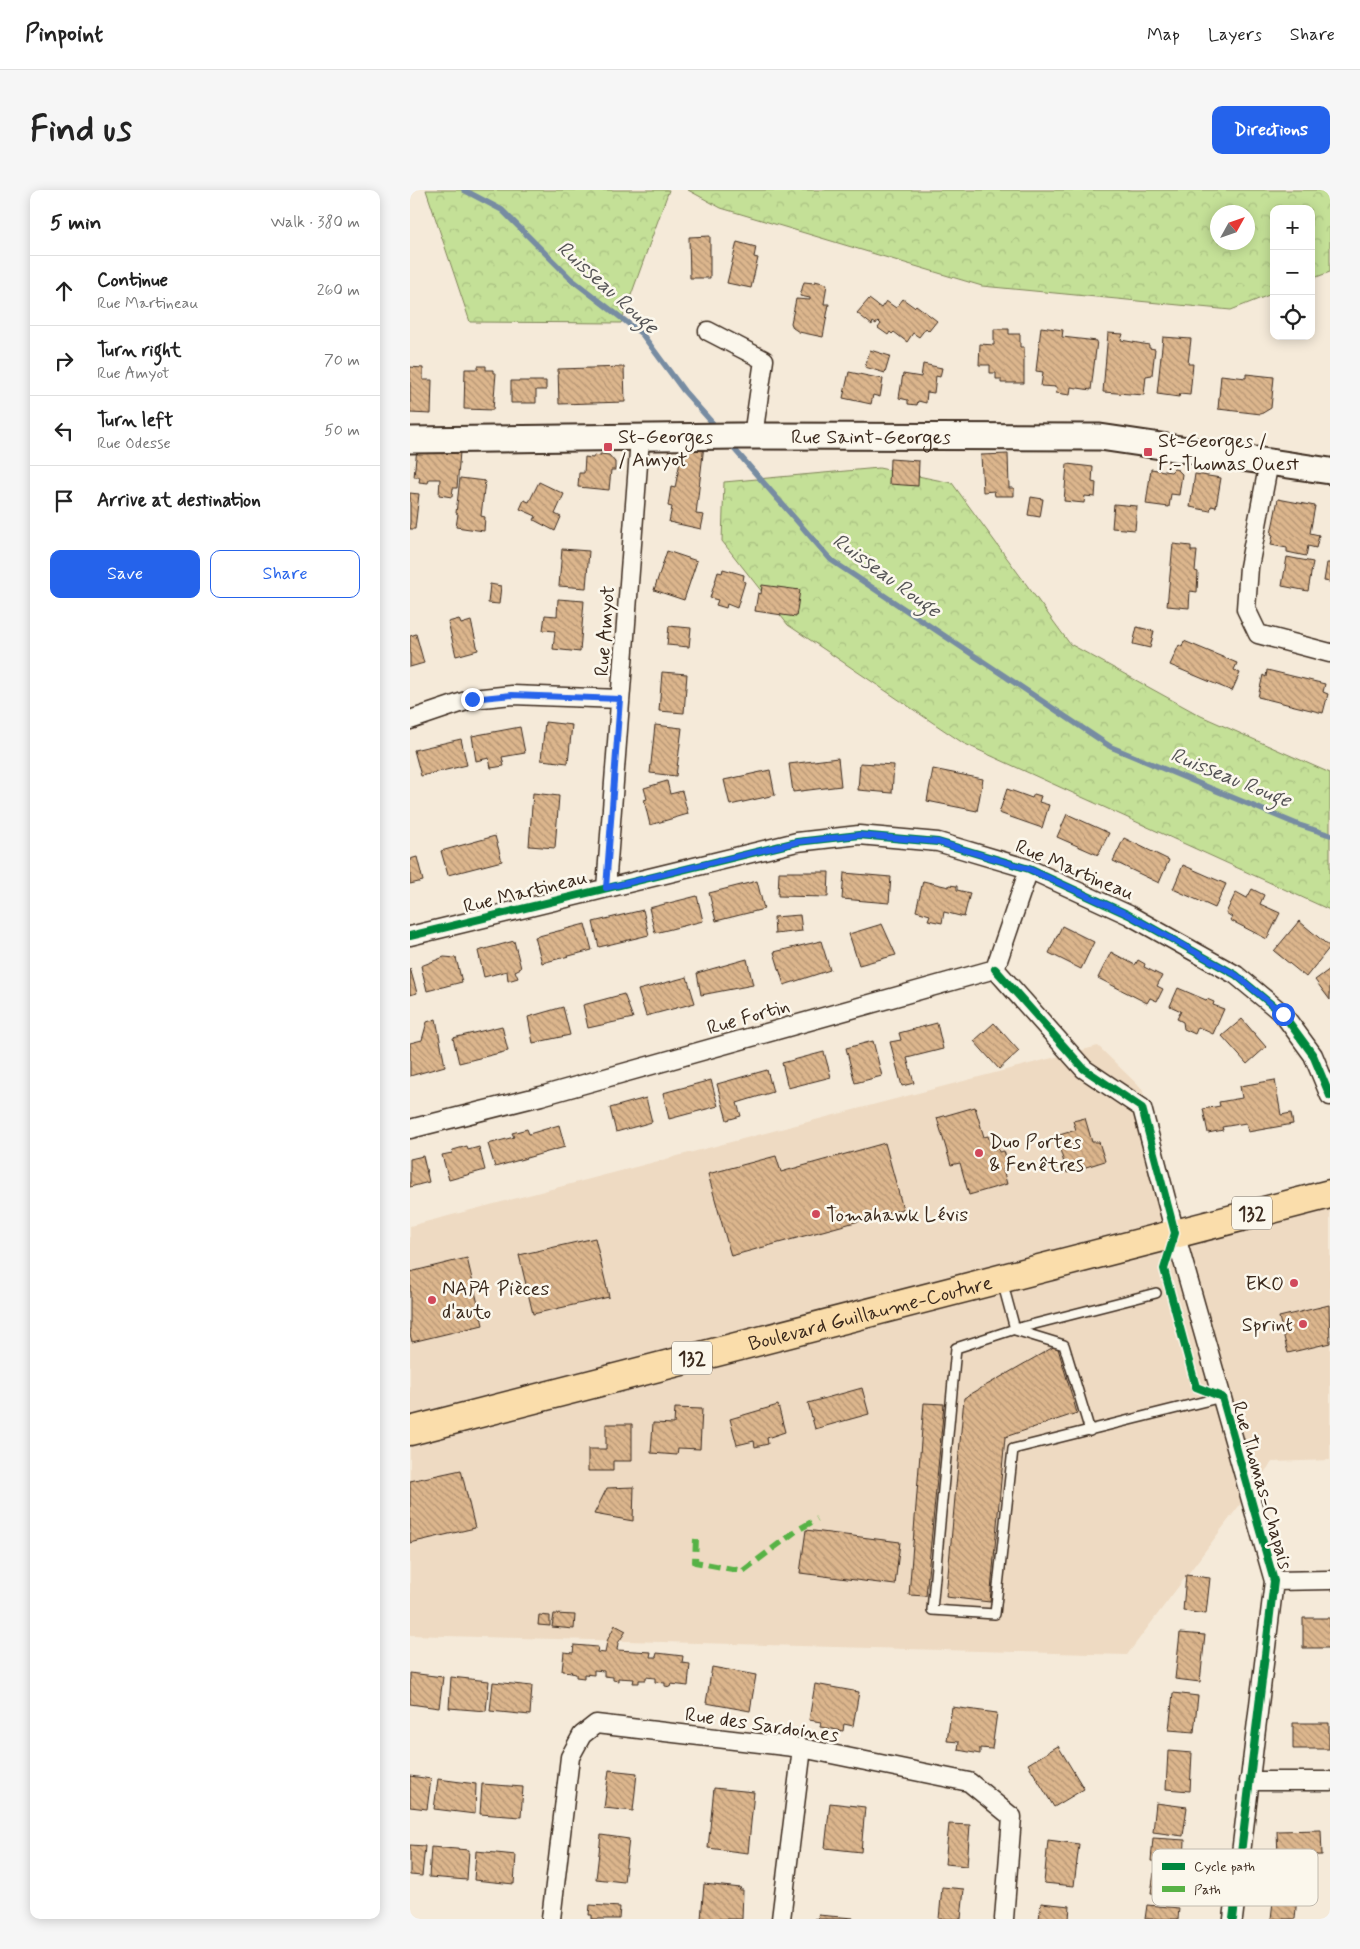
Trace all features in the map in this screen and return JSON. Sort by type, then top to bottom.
[{"type":"main road","name":"Boulevard Guillaume-Couture","points":[[410,1431],[1330,1194]]},
{"type":"street","points":[[708,331],[764,360],[753,436]]},
{"type":"street","name":"Rue Saint-Georges","points":[[410,440],[753,436],[1100,437],[1330,471]]},
{"type":"street","name":"Rue Amyot","points":[[606,888],[640,438]]},
{"type":"street","points":[[1269,462],[1249,567],[1246,609],[1258,634],[1330,653]]},
{"type":"street","points":[[410,720],[472,699],[512,695],[620,699]]},
{"type":"street","name":"Rue Martineau","points":[[410,936],[797,842],[859,835],[938,842],[1029,869],[1129,915],[1236,975],[1283,1014],[1313,1055],[1330,1096]]},
{"type":"street","points":[[994,968],[1029,869]]},
{"type":"street","name":"Rue Fortin","points":[[410,1129],[541,1096],[994,968]]},
{"type":"street","name":"Rue Thomas-Chapais","points":[[994,968],[1084,1069],[1142,1108],[1175,1233],[1274,1581],[1242,1849]]},
{"type":"street","points":[[1274,1581],[1330,1580]]},
{"type":"street","name":"Rue des Sardoines","points":[[551,1919],[570,1757],[582,1735],[596,1724],[802,1748],[969,1782],[1012,1817],[1004,1919]]},
{"type":"street","points":[[782,1919],[802,1748]]},
{"type":"street","points":[[1250,1781],[1330,1782]]},
{"type":"street","name":"Rue Thomas-Chapais","points":[[1233,1919],[1235,1906]]},
{"type":"lane","points":[[1001,1278],[1015,1330]]},
{"type":"lane","points":[[1156,1293],[1015,1330],[956,1348],[932,1610],[995,1614],[1014,1449],[1222,1397]]},
{"type":"lane","points":[[1015,1330],[1064,1345],[1090,1431]]},
{"type":"shaded area","points":[[1098,1046],[1142,1089],[1180,1221],[1330,1181],[1330,1460],[1272,1462],[1127,1655],[410,1635],[410,1226]]},
{"type":"green space","points":[[426,190],[669,190],[621,323],[470,322]]},
{"type":"green space","points":[[688,190],[1330,190],[1330,272],[1315,278],[1315,205],[1270,205],[1270,295],[1231,310],[982,286],[721,208]]},
{"type":"green space","points":[[879,468],[952,483],[1070,644],[1201,716],[1330,773],[1330,910],[963,743],[788,625],[722,541],[724,482]]},
{"type":"building","points":[[710,236],[710,278],[690,278],[689,237]]},
{"type":"building","points":[[737,242],[756,247],[754,257],[758,258],[751,288],[727,283]]},
{"type":"building","points":[[815,281],[827,284],[824,304],[829,304],[823,337],[799,332],[793,328],[791,323],[796,299],[810,300],[810,298],[800,296],[804,282],[814,283]]},
{"type":"building","points":[[869,299],[881,308],[886,301],[896,308],[903,299],[914,307],[916,305],[937,321],[929,331],[926,328],[919,337],[913,333],[907,342],[894,332],[892,334],[890,332],[888,335],[878,328],[881,324],[878,321],[876,324],[873,322],[872,325],[857,313]]},
{"type":"building","points":[[1041,327],[1063,330],[1062,337],[1097,341],[1091,390],[1071,387],[1070,395],[1056,393],[1057,387],[1041,386],[1043,372],[1036,371]]},
{"type":"building","points":[[994,329],[1009,329],[1009,334],[1020,334],[1020,347],[1024,347],[1024,383],[1001,383],[1001,379],[996,379],[996,373],[990,373],[990,365],[979,365],[980,344],[994,345]]},
{"type":"building","points":[[1108,333],[1123,334],[1121,340],[1149,345],[1149,348],[1155,349],[1152,375],[1146,376],[1144,395],[1103,392]]},
{"type":"building","points":[[1163,337],[1191,339],[1188,364],[1193,364],[1190,395],[1180,394],[1179,397],[1157,394]]},
{"type":"building","points":[[870,350],[890,356],[885,373],[865,367]]},
{"type":"building","points":[[923,364],[942,368],[940,377],[936,376],[934,393],[927,392],[926,403],[918,401],[917,405],[908,404],[908,400],[899,398],[903,374],[921,377]]},
{"type":"building","points":[[478,366],[486,366],[486,370],[493,370],[493,373],[496,373],[493,410],[464,409],[465,369],[478,369]]},
{"type":"building","points":[[410,367],[423,368],[423,380],[432,380],[431,414],[410,413]]},
{"type":"building","points":[[624,367],[625,402],[559,404],[558,369]]},
{"type":"building","points":[[849,372],[883,379],[880,397],[873,395],[871,404],[843,398]]},
{"type":"building","points":[[1246,374],[1274,377],[1271,408],[1261,414],[1218,409],[1221,375],[1246,378]]},
{"type":"building","points":[[511,381],[546,381],[546,390],[536,390],[536,403],[511,403]]},
{"type":"building","points":[[704,445],[696,514],[704,515],[701,529],[669,522],[672,507],[668,506],[671,487],[675,488],[681,456]]},
{"type":"building","points":[[417,448],[460,452],[457,488],[453,488],[452,497],[439,495],[440,479],[429,479],[428,483],[419,482],[420,477],[414,477]]},
{"type":"building","points":[[600,454],[609,455],[615,462],[615,470],[611,470],[609,490],[578,487],[579,473],[584,473],[585,457],[593,458],[594,455],[600,456]]},
{"type":"building","points":[[1008,454],[1009,488],[1014,488],[1014,496],[995,496],[994,491],[983,492],[981,455]]},
{"type":"building","points":[[890,459],[919,461],[918,486],[889,484]]},
{"type":"building","points":[[1067,464],[1093,467],[1092,482],[1096,483],[1095,497],[1085,496],[1084,503],[1064,501]]},
{"type":"building","points":[[1151,469],[1171,472],[1174,469],[1182,474],[1179,495],[1171,494],[1169,507],[1146,504]]},
{"type":"building","points":[[1195,474],[1221,478],[1216,507],[1211,506],[1210,511],[1190,507]]},
{"type":"building","points":[[460,478],[485,481],[481,516],[485,517],[484,531],[456,527]]},
{"type":"building","points":[[539,482],[564,494],[555,514],[561,517],[555,531],[534,520],[536,516],[520,509],[524,500],[529,502]]},
{"type":"building","points":[[410,493],[419,494],[415,529],[410,529]]},
{"type":"building","points":[[1031,497],[1043,499],[1040,517],[1028,515]]},
{"type":"building","points":[[1278,499],[1315,506],[1310,533],[1319,535],[1316,548],[1308,546],[1306,556],[1287,552],[1287,548],[1271,545],[1273,535],[1271,534]]},
{"type":"building","points":[[1114,504],[1137,506],[1135,530],[1112,528]]},
{"type":"building","points":[[1173,544],[1191,546],[1191,551],[1197,551],[1195,571],[1198,572],[1197,592],[1190,591],[1189,608],[1167,606]]},
{"type":"building","points":[[562,549],[589,551],[586,588],[559,586]]},
{"type":"building","points":[[667,551],[697,561],[684,600],[654,590]]},
{"type":"building","points":[[1287,557],[1313,562],[1308,591],[1282,586]]},
{"type":"building","points":[[1327,563],[1330,563],[1330,582],[1324,581]]},
{"type":"building","points":[[723,569],[744,575],[743,581],[745,582],[737,608],[727,604],[726,608],[716,605],[718,600],[710,598],[718,572],[722,573]]},
{"type":"building","points":[[490,584],[501,586],[499,604],[488,603]]},
{"type":"building","points":[[762,585],[800,590],[796,617],[755,611],[758,593],[761,594]]},
{"type":"building","points":[[558,599],[584,601],[580,652],[553,649],[555,631],[543,630],[545,615],[557,616]]},
{"type":"building","points":[[459,619],[461,624],[471,621],[478,650],[456,656],[448,622]]},
{"type":"building","points":[[669,626],[691,628],[689,647],[667,645]]},
{"type":"building","points":[[1137,627],[1154,631],[1150,648],[1133,644]]},
{"type":"building","points":[[416,634],[424,663],[410,667],[410,636]]},
{"type":"building","points":[[1184,641],[1237,663],[1234,670],[1240,673],[1232,691],[1170,665],[1179,645],[1182,647]]},
{"type":"building","points":[[1267,670],[1325,684],[1323,692],[1328,694],[1323,713],[1258,697],[1263,675],[1266,677]]},
{"type":"building","points":[[662,672],[687,674],[684,713],[659,711]]},
{"type":"building","points":[[545,722],[572,725],[568,763],[541,760]]},
{"type":"building","points":[[655,725],[682,728],[676,776],[650,773]]},
{"type":"building","points":[[520,727],[525,753],[502,757],[504,766],[491,768],[489,758],[476,761],[472,736]]},
{"type":"building","points":[[461,739],[467,765],[421,776],[414,750]]},
{"type":"building","points":[[838,758],[841,786],[793,792],[789,764]]},
{"type":"building","points":[[860,763],[894,765],[892,793],[858,790]]},
{"type":"building","points":[[933,769],[983,779],[977,811],[927,801]]},
{"type":"building","points":[[770,770],[775,795],[730,805],[724,780]]},
{"type":"building","points":[[667,781],[670,794],[682,791],[688,814],[650,825],[644,800],[647,799],[644,788]]},
{"type":"building","points":[[1007,789],[1032,798],[1034,794],[1041,796],[1039,802],[1049,805],[1042,828],[999,813]]},
{"type":"building","points":[[533,793],[559,796],[555,848],[529,846]]},
{"type":"building","points":[[1067,814],[1109,833],[1098,855],[1057,837]]},
{"type":"building","points":[[495,836],[502,861],[448,875],[441,851]]},
{"type":"building","points":[[1124,838],[1169,860],[1159,883],[1113,861]]},
{"type":"building","points":[[417,857],[423,881],[410,884],[410,859]]},
{"type":"building","points":[[1183,865],[1226,884],[1215,908],[1173,889]]},
{"type":"building","points":[[779,872],[829,872],[828,897],[778,896]]},
{"type":"building","points":[[844,873],[891,877],[889,903],[842,899]]},
{"type":"building","points":[[757,881],[764,909],[716,921],[709,893]]},
{"type":"building","points":[[923,881],[949,887],[949,885],[957,886],[957,890],[970,893],[964,917],[944,912],[942,923],[928,920],[930,915],[916,911]]},
{"type":"building","points":[[1252,889],[1264,895],[1260,904],[1280,913],[1267,939],[1230,920],[1232,917],[1226,913],[1236,892],[1247,898]]},
{"type":"building","points":[[697,896],[703,921],[655,933],[649,908]]},
{"type":"building","points":[[643,910],[649,935],[599,947],[593,922]]},
{"type":"building","points":[[800,915],[802,931],[775,934],[774,917]]},
{"type":"building","points":[[1299,921],[1330,947],[1306,977],[1274,951]]},
{"type":"building","points":[[585,924],[592,950],[542,963],[535,937]]},
{"type":"building","points":[[882,924],[896,955],[859,965],[849,934]]},
{"type":"building","points":[[1062,926],[1094,942],[1081,969],[1049,953]]},
{"type":"building","points":[[514,941],[521,968],[515,971],[518,978],[508,981],[507,971],[484,977],[478,951]]},
{"type":"building","points":[[821,941],[830,970],[784,985],[774,952]]},
{"type":"building","points":[[1111,952],[1135,965],[1138,960],[1145,964],[1144,967],[1162,976],[1157,986],[1163,989],[1157,1001],[1150,998],[1147,1003],[1098,978]]},
{"type":"building","points":[[444,957],[456,958],[462,982],[427,991],[421,966]]},
{"type":"building","points":[[747,959],[753,985],[701,995],[697,973]]},
{"type":"building","points":[[410,968],[417,993],[410,995]]},
{"type":"building","points":[[1330,969],[1330,1000],[1315,980]]},
{"type":"building","points":[[687,977],[695,1003],[646,1016],[638,990]]},
{"type":"building","points":[[1178,988],[1214,1002],[1213,1005],[1224,1009],[1213,1034],[1198,1027],[1195,1034],[1184,1029],[1183,1022],[1177,1019],[1181,1011],[1170,1006]]},
{"type":"building","points":[[624,994],[633,1018],[588,1028],[583,1005]]},
{"type":"building","points":[[563,1007],[570,1035],[533,1043],[528,1017]]},
{"type":"building","points":[[436,1019],[445,1066],[410,1076],[410,1043],[422,1040],[427,1022]]},
{"type":"building","points":[[1242,1019],[1266,1047],[1247,1064],[1222,1036]]},
{"type":"building","points":[[937,1023],[943,1049],[907,1058],[914,1083],[902,1086],[890,1042],[901,1040],[899,1033]]},
{"type":"building","points":[[994,1023],[1019,1051],[999,1069],[974,1041]]},
{"type":"building","points":[[502,1026],[508,1051],[459,1063],[453,1038]]},
{"type":"building","points":[[873,1041],[882,1076],[855,1083],[846,1048]]},
{"type":"building","points":[[824,1052],[831,1077],[788,1088],[782,1063]]},
{"type":"building","points":[[767,1070],[773,1092],[737,1103],[741,1116],[727,1120],[717,1084]]},
{"type":"building","points":[[711,1080],[718,1106],[669,1119],[663,1093]]},
{"type":"building","points":[[1275,1080],[1281,1115],[1291,1113],[1293,1124],[1248,1132],[1246,1123],[1222,1127],[1223,1130],[1208,1133],[1203,1109],[1220,1106],[1219,1102],[1242,1098],[1240,1086]]},
{"type":"building","points":[[646,1098],[652,1122],[616,1132],[610,1108]]},
{"type":"building","points":[[975,1107],[984,1137],[988,1136],[992,1150],[998,1148],[999,1152],[1004,1151],[1009,1167],[1003,1169],[1007,1184],[969,1195],[960,1163],[951,1165],[937,1118]]},
{"type":"building","points":[[1085,1118],[1092,1142],[1099,1142],[1105,1161],[1067,1173],[1056,1136],[1076,1130],[1073,1121]]},
{"type":"building","points":[[559,1125],[565,1147],[495,1167],[488,1144],[514,1137],[512,1133],[527,1129],[529,1134]]},
{"type":"building","points":[[885,1143],[903,1209],[731,1256],[708,1174],[776,1156],[781,1172]]},
{"type":"building","points":[[467,1146],[468,1150],[479,1147],[485,1170],[449,1180],[442,1155],[452,1153],[453,1150]]},
{"type":"building","points":[[423,1156],[429,1182],[410,1187],[410,1159]]},
{"type":"building","points":[[595,1238],[609,1297],[533,1314],[519,1255]]},
{"type":"building","points":[[467,1258],[483,1325],[412,1342],[410,1334],[410,1272]]},
{"type":"building","points":[[1329,1305],[1330,1343],[1288,1353],[1279,1317]]},
{"type":"building","points":[[1057,1345],[1077,1413],[1005,1437],[990,1602],[946,1597],[964,1398]]},
{"type":"building","points":[[862,1388],[869,1414],[815,1429],[808,1403]]},
{"type":"building","points":[[924,1403],[944,1404],[926,1596],[909,1595]]},
{"type":"building","points":[[778,1405],[785,1432],[767,1438],[768,1444],[755,1447],[754,1441],[737,1445],[730,1419]]},
{"type":"building","points":[[675,1408],[702,1409],[700,1449],[678,1448],[677,1455],[651,1453],[653,1423],[674,1424]]},
{"type":"building","points":[[606,1424],[632,1424],[632,1461],[613,1461],[613,1471],[588,1471],[588,1449],[606,1449]]},
{"type":"building","points":[[461,1470],[475,1528],[410,1543],[410,1481]]},
{"type":"building","points":[[634,1487],[633,1521],[594,1514],[607,1488]]},
{"type":"building","points":[[806,1530],[900,1542],[895,1585],[800,1573]]},
{"type":"building","points":[[1186,1575],[1210,1578],[1206,1614],[1183,1611]]},
{"type":"building","points":[[554,1614],[575,1615],[574,1629],[552,1627]]},
{"type":"building","points":[[539,1615],[550,1616],[550,1626],[538,1625]]},
{"type":"building","points":[[1303,1618],[1330,1618],[1330,1648],[1303,1648]]},
{"type":"building","points":[[615,1625],[626,1631],[618,1643],[617,1650],[651,1652],[650,1657],[656,1657],[657,1653],[683,1656],[682,1663],[690,1664],[688,1686],[671,1684],[670,1687],[665,1686],[665,1683],[655,1682],[655,1678],[646,1677],[646,1680],[639,1680],[639,1683],[633,1683],[634,1679],[618,1678],[618,1681],[613,1680],[613,1677],[604,1676],[604,1671],[594,1670],[594,1675],[584,1674],[584,1678],[576,1677],[576,1674],[572,1672],[562,1671],[564,1652],[573,1653],[574,1645],[598,1647],[597,1652],[605,1653],[607,1641]]},
{"type":"building","points":[[1180,1633],[1205,1635],[1200,1682],[1175,1679]]},
{"type":"building","points":[[712,1667],[756,1675],[750,1711],[706,1703]]},
{"type":"building","points":[[410,1673],[443,1677],[439,1708],[410,1704]]},
{"type":"building","points":[[451,1677],[489,1681],[486,1711],[449,1708]]},
{"type":"building","points":[[493,1682],[532,1686],[530,1715],[490,1711]]},
{"type":"building","points":[[815,1684],[859,1692],[853,1726],[844,1724],[843,1731],[820,1727],[821,1722],[809,1720]]},
{"type":"building","points":[[1173,1693],[1198,1696],[1194,1732],[1169,1730]]},
{"type":"building","points":[[952,1707],[997,1713],[992,1749],[980,1748],[980,1754],[958,1750],[959,1742],[947,1741]]},
{"type":"building","points":[[1293,1723],[1329,1723],[1329,1749],[1293,1749]]},
{"type":"building","points":[[1058,1746],[1084,1789],[1054,1807],[1028,1764]]},
{"type":"building","points":[[1168,1751],[1192,1753],[1190,1791],[1166,1789]]},
{"type":"building","points":[[609,1770],[637,1773],[633,1811],[604,1808]]},
{"type":"building","points":[[410,1776],[431,1779],[427,1809],[410,1807]]},
{"type":"building","points":[[438,1779],[476,1784],[475,1814],[434,1809]]},
{"type":"building","points":[[482,1784],[523,1787],[521,1817],[480,1814]]},
{"type":"building","points":[[714,1788],[754,1792],[748,1853],[708,1848]]},
{"type":"building","points":[[830,1803],[865,1807],[861,1852],[825,1848]]},
{"type":"building","points":[[1156,1803],[1187,1807],[1183,1836],[1153,1832]]},
{"type":"building","points":[[949,1824],[970,1825],[967,1866],[945,1864]]},
{"type":"building","points":[[1321,1830],[1322,1855],[1318,1855],[1318,1849],[1278,1849],[1277,1831]]},
{"type":"building","points":[[601,1835],[629,1839],[624,1882],[596,1879]]},
{"type":"building","points":[[1153,1838],[1185,1840],[1185,1849],[1152,1849]]},
{"type":"building","points":[[1048,1840],[1079,1844],[1074,1886],[1044,1883]]},
{"type":"building","points":[[410,1845],[425,1846],[422,1876],[410,1875]]},
{"type":"building","points":[[431,1847],[469,1850],[467,1880],[429,1877]]},
{"type":"building","points":[[476,1851],[516,1855],[514,1884],[474,1880]]},
{"type":"building","points":[[704,1884],[741,1888],[739,1890],[743,1890],[742,1919],[701,1919]]},
{"type":"building","points":[[942,1887],[964,1889],[961,1919],[939,1919]]},
{"type":"building","points":[[1041,1903],[1070,1906],[1069,1919],[1039,1919]]},
{"type":"building","points":[[590,1905],[620,1907],[619,1919],[592,1919],[592,1915],[589,1915]]},
{"type":"building","points":[[1147,1905],[1179,1908],[1178,1919],[1145,1919]]},
{"type":"building","points":[[1272,1906],[1296,1906],[1295,1919],[1271,1919]]},
{"type":"building","points":[[818,1915],[853,1919],[814,1919],[819,1918]]},
{"type":"waterway","name":"Ruisseau Rouge","points":[[464,190],[502,210],[571,279],[642,334],[684,391],[717,428]]},
{"type":"waterway","name":"Ruisseau Rouge","points":[[729,443],[831,560],[1111,747],[1299,825],[1330,835]]},
{"type":"marked path","points":[[696,1539],[695,1562],[743,1571],[796,1531],[817,1519]]},
{"type":"cycle path","points":[[410,936],[797,842],[859,835],[938,842],[1029,869],[1129,915],[1236,975],[1283,1014],[1313,1055],[1330,1096]]},
{"type":"cycle path","points":[[995,969],[1084,1069],[1142,1108],[1175,1233],[1164,1269],[1196,1387],[1222,1397],[1274,1581],[1241,1849]]},
{"type":"cycle path","points":[[1233,1919],[1235,1906]]},
{"type":"place","name":"St-Georges / Amyot","points":[[608,447]]},
{"type":"place","name":"St-Georges / F.-Thomas Ouest","points":[[1148,452]]},
{"type":"place","name":"Duo Portes & Fenêtres","points":[[979,1153]]},
{"type":"place","name":"Tomahawk Lévis","points":[[816,1214]]},
{"type":"place","name":"EKO","points":[[1294,1283]]},
{"type":"place","name":"NAPA Pièces d'auto","points":[[432,1300]]},
{"type":"place","name":"Sprint","points":[[1303,1324]]},
{"type":"route","points":[[472,699],[512,695],[620,699],[606,888],[797,842],[859,835],[938,842],[1029,869],[1129,915],[1236,975],[1283,1014]]}]
